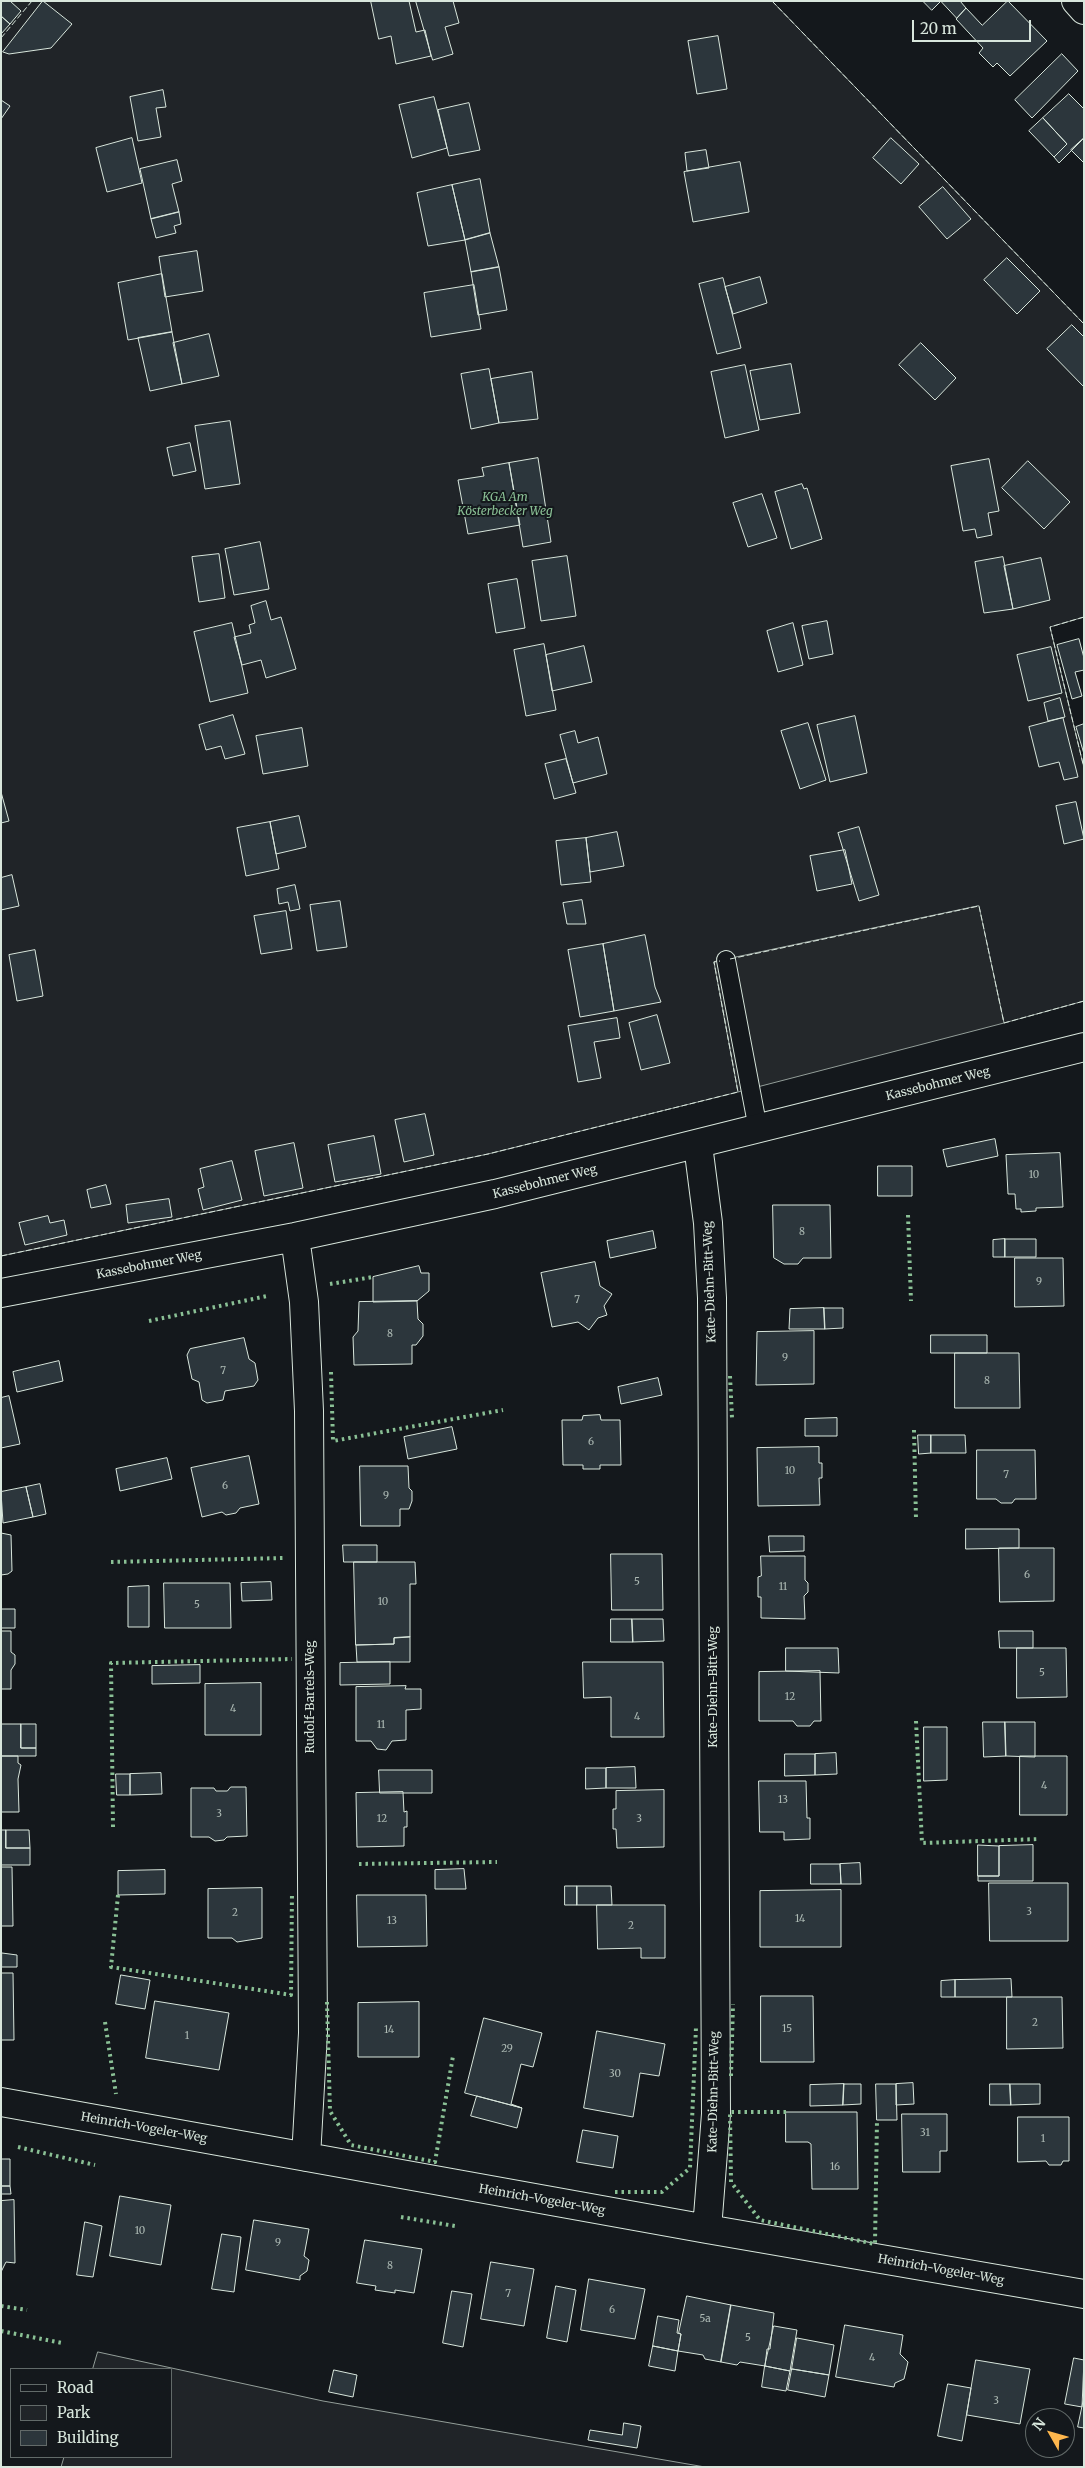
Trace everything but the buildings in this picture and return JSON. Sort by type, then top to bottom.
[{"type":"street","points":[[1076,1],[1084,10]]},
{"type":"street","name":"Kassebohmer Weg","points":[[1,1293],[295,1237],[495,1194],[1084,1047]]},
{"type":"street","name":"Kate-Diehn-Bitt-Weg","points":[[698,1144],[708,1223],[712,1298],[716,2114],[707,2230]]},
{"type":"street","name":"Rudolf-Bartels-Weg","points":[[295,1237],[304,1302],[310,1411],[313,2033],[306,2157]]},
{"type":"street","name":"Heinrich-Vogeler-Weg","points":[[1,2102],[707,2230],[1084,2294]]},
{"type":"lane","points":[[726,960],[758,1129]]},
{"type":"green space","name":"KGA Am Kösterbecker Weg","points":[[1,1],[772,1],[1084,324],[1084,617],[1050,627],[1084,768],[1084,1001],[1004,1023],[978,906],[714,962],[738,1092],[488,1154],[1,1256]]},
{"type":"green space","points":[[98,2352],[171,2368],[93,2368]]},
{"type":"green space","points":[[172,2368],[323,2401],[705,2467],[61,2467],[64,2458],[172,2458]]},
{"type":"shaded area","points":[[979,906],[1004,1023],[738,1092],[714,962]]},
{"type":"hedge","points":[[908,1215],[911,1301]]},
{"type":"hedge","points":[[330,1284],[373,1277]]},
{"type":"hedge","points":[[149,1321],[267,1296]]},
{"type":"hedge","points":[[331,1372],[333,1441],[503,1410]]},
{"type":"hedge","points":[[730,1376],[732,1418]]},
{"type":"hedge","points":[[914,1430],[916,1519]]},
{"type":"hedge","points":[[111,1562],[285,1558]]},
{"type":"hedge","points":[[113,1827],[111,1663],[292,1659]]},
{"type":"hedge","points":[[916,1721],[922,1843],[1040,1839]]},
{"type":"hedge","points":[[359,1864],[497,1862]]},
{"type":"hedge","points":[[118,1895],[111,1967],[291,1995],[292,1892]]},
{"type":"hedge","points":[[327,2002],[330,2111],[351,2145],[435,2162],[453,2056]]},
{"type":"hedge","points":[[731,2076],[733,2004]]},
{"type":"hedge","points":[[105,2022],[116,2094]]},
{"type":"hedge","points":[[615,2192],[662,2192],[690,2168],[696,2027]]},
{"type":"hedge","points":[[786,2112],[730,2112],[731,2182],[760,2220],[875,2244],[877,2120]]},
{"type":"hedge","points":[[18,2147],[95,2165]]},
{"type":"hedge","points":[[401,2217],[455,2226]]},
{"type":"hedge","points":[[1,2306],[27,2310]]},
{"type":"hedge","points":[[1,2331],[62,2343]]},
{"type":"fence","points":[[1,38],[32,1]]},
{"type":"fence","points":[[772,1],[1084,324]]},
{"type":"fence","points":[[1084,617],[1050,627],[1084,768]]},
{"type":"fence","points":[[730,959],[979,906],[1004,1023],[1084,1001]]},
{"type":"fence","points":[[1,1256],[488,1154],[738,1092],[714,962],[720,961]]}]
